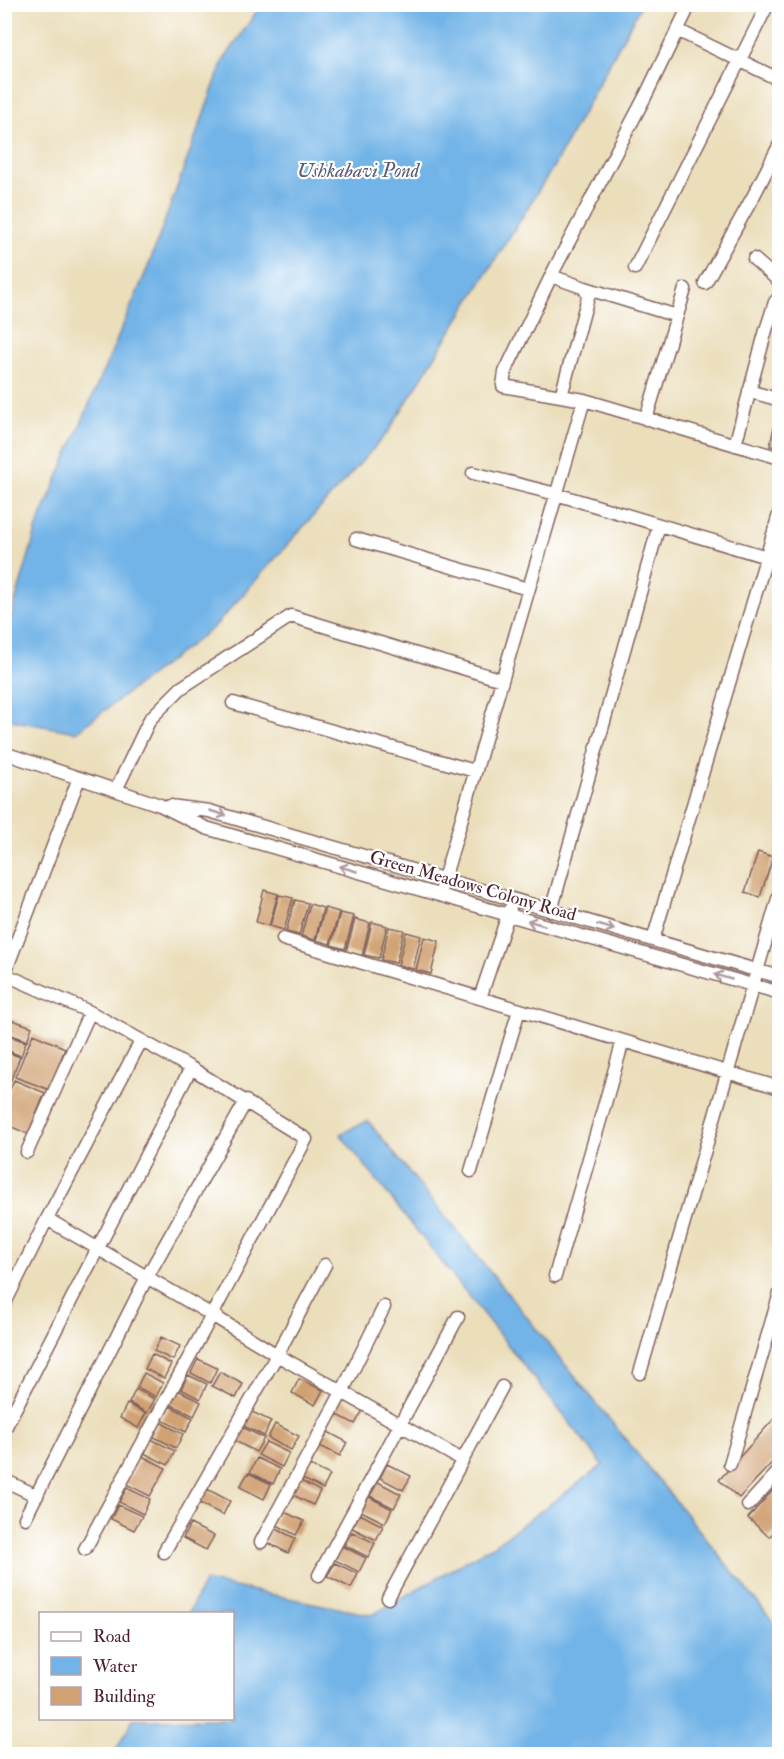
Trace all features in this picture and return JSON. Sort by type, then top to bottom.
[{"type":"street","points":[[690,4],[646,95],[551,276],[505,372],[503,386],[584,400],[780,458]]},
{"type":"street","points":[[635,268],[768,4]]},
{"type":"street","points":[[677,30],[780,80]]},
{"type":"street","points":[[705,283],[780,144]]},
{"type":"street","points":[[754,259],[780,282]]},
{"type":"street","points":[[551,276],[677,316]]},
{"type":"street","points":[[561,396],[588,297],[588,291],[585,288]]},
{"type":"street","points":[[646,419],[685,289]]},
{"type":"street","points":[[735,445],[766,330],[775,302],[780,297]]},
{"type":"street","points":[[766,330],[780,334]]},
{"type":"street","points":[[749,391],[780,400]]},
{"type":"street","points":[[439,895],[584,400]]},
{"type":"street","points":[[473,473],[556,494],[780,561]]},
{"type":"street","points":[[652,940],[780,511]]},
{"type":"street","points":[[551,911],[659,525]]},
{"type":"street","points":[[356,539],[528,589]]},
{"type":"street","points":[[116,790],[150,719],[181,688],[291,616],[502,680]]},
{"type":"street","points":[[233,703],[475,771]]},
{"type":"street","name":"Green Meadows Colony Road","points":[[4,753],[160,805],[206,828],[780,993]]},
{"type":"street","points":[[79,778],[5,974],[90,1012],[191,1068],[306,1139],[85,1549]]},
{"type":"street","name":"Green Meadows Colony Road","points":[[160,805],[209,811],[780,977]]},
{"type":"street","points":[[640,1373],[780,892]]},
{"type":"street","points":[[480,998],[513,900]]},
{"type":"street","points":[[283,939],[780,1088]]},
{"type":"street","points":[[471,1171],[519,1010]]},
{"type":"street","points":[[27,1152],[90,1012]]},
{"type":"street","points":[[4,1305],[141,1041]]},
{"type":"street","points":[[555,1276],[623,1041]]},
{"type":"street","points":[[4,1430],[191,1068]]},
{"type":"street","points":[[25,1518],[147,1276],[246,1101]]},
{"type":"street","points":[[47,1219],[462,1460]]},
{"type":"street","points":[[165,1552],[325,1265]]},
{"type":"street","points":[[730,1464],[780,1293]]},
{"type":"street","points":[[261,1542],[342,1392],[384,1307]]},
{"type":"street","points":[[319,1575],[458,1317]]},
{"type":"street","points":[[388,1598],[502,1387]]},
{"type":"street","points":[[748,1505],[780,1470]]},
{"type":"street","points":[[4,1480],[37,1496]]},
{"type":"water","name":"Ushkabavi Pond","points":[[261,5],[641,5],[555,164],[388,432],[214,627],[76,732],[5,719],[5,637],[38,524],[148,267],[223,61]]},
{"type":"water","points":[[368,1121],[779,1629],[779,1754],[114,1754],[132,1720],[234,1720],[234,1612],[189,1612],[205,1581],[372,1615],[494,1545],[603,1465],[340,1134]]},
{"type":"building","points":[[774,427],[780,428],[780,448],[770,446]]},
{"type":"building","points":[[758,852],[773,857],[760,897],[745,892]]},
{"type":"building","points":[[264,890],[278,894],[269,926],[256,922]]},
{"type":"building","points":[[279,895],[293,898],[284,930],[270,926]]},
{"type":"building","points":[[295,900],[308,903],[299,935],[286,932]]},
{"type":"building","points":[[310,904],[323,908],[315,940],[301,936]]},
{"type":"building","points":[[325,908],[339,912],[330,944],[316,940]]},
{"type":"building","points":[[340,913],[354,916],[345,949],[331,945]]},
{"type":"building","points":[[355,919],[370,923],[362,956],[346,952]]},
{"type":"building","points":[[372,922],[387,926],[379,958],[364,955]]},
{"type":"building","points":[[389,927],[404,930],[396,963],[381,960]]},
{"type":"building","points":[[406,932],[421,936],[413,969],[398,965]]},
{"type":"building","points":[[424,937],[439,941],[431,974],[416,970]]},
{"type":"building","points":[[4,1017],[32,1027],[27,1041],[4,1032]]},
{"type":"building","points":[[4,1034],[26,1042],[21,1056],[4,1049]]},
{"type":"building","points":[[33,1034],[65,1048],[50,1090],[15,1077]]},
{"type":"building","points":[[4,1051],[20,1057],[5,1090]]},
{"type":"building","points":[[14,1080],[45,1093],[28,1134],[5,1124],[5,1102]]},
{"type":"building","points":[[161,1337],[180,1346],[173,1360],[154,1351]]},
{"type":"building","points":[[152,1354],[171,1364],[164,1378],[145,1369]]},
{"type":"building","points":[[198,1359],[217,1368],[210,1383],[191,1373]]},
{"type":"building","points":[[220,1372],[243,1384],[236,1398],[212,1386]]},
{"type":"building","points":[[144,1373],[163,1383],[156,1397],[137,1387]]},
{"type":"building","points":[[188,1375],[207,1384],[200,1399],[181,1389]]},
{"type":"building","points":[[299,1379],[323,1390],[315,1405],[292,1393]]},
{"type":"building","points":[[136,1389],[155,1399],[147,1413],[129,1403]]},
{"type":"building","points":[[178,1390],[201,1402],[194,1416],[170,1404]]},
{"type":"building","points":[[339,1398],[363,1410],[355,1424],[332,1412]]},
{"type":"building","points":[[127,1404],[146,1413],[138,1428],[120,1418]]},
{"type":"building","points":[[170,1406],[193,1418],[186,1432],[162,1420]]},
{"type":"building","points":[[248,1410],[271,1421],[264,1436],[240,1424]]},
{"type":"building","points":[[780,1412],[780,1454],[739,1498],[719,1480]]},
{"type":"building","points":[[160,1422],[183,1434],[176,1448],[152,1436]]},
{"type":"building","points":[[275,1424],[299,1436],[291,1450],[268,1438]]},
{"type":"building","points":[[240,1426],[264,1438],[256,1452],[233,1440]]},
{"type":"building","points":[[324,1430],[347,1442],[340,1456],[316,1444]]},
{"type":"building","points":[[151,1439],[175,1451],[168,1465],[144,1453]]},
{"type":"building","points":[[266,1442],[289,1453],[282,1467],[258,1455]]},
{"type":"building","points":[[142,1456],[166,1468],[150,1496],[126,1484]]},
{"type":"building","points":[[257,1458],[280,1469],[273,1484],[250,1472]]},
{"type":"building","points":[[307,1464],[330,1475],[323,1489],[299,1477]]},
{"type":"building","points":[[387,1464],[411,1476],[403,1490],[380,1478]]},
{"type":"building","points":[[248,1473],[271,1484],[264,1499],[240,1487]]},
{"type":"building","points":[[297,1479],[320,1491],[313,1505],[289,1493]]},
{"type":"building","points":[[378,1482],[401,1494],[394,1508],[370,1496]]},
{"type":"building","points":[[780,1482],[780,1526],[769,1537],[748,1518]]},
{"type":"building","points":[[127,1488],[150,1499],[143,1514],[119,1502]]},
{"type":"building","points":[[207,1489],[230,1501],[223,1515],[199,1503]]},
{"type":"building","points":[[369,1497],[392,1509],[385,1523],[361,1511]]},
{"type":"building","points":[[118,1505],[142,1516],[134,1530],[111,1519]]},
{"type":"building","points":[[280,1510],[304,1521],[296,1535],[273,1523]]},
{"type":"building","points":[[360,1514],[383,1526],[376,1540],[352,1528]]},
{"type":"building","points":[[190,1524],[214,1536],[206,1550],[183,1538]]},
{"type":"building","points":[[272,1527],[295,1538],[288,1553],[264,1541]]},
{"type":"building","points":[[352,1532],[375,1543],[368,1557],[344,1545]]},
{"type":"building","points":[[342,1546],[366,1558],[359,1572],[335,1560]]},
{"type":"building","points":[[335,1563],[358,1574],[351,1588],[327,1576]]}]
